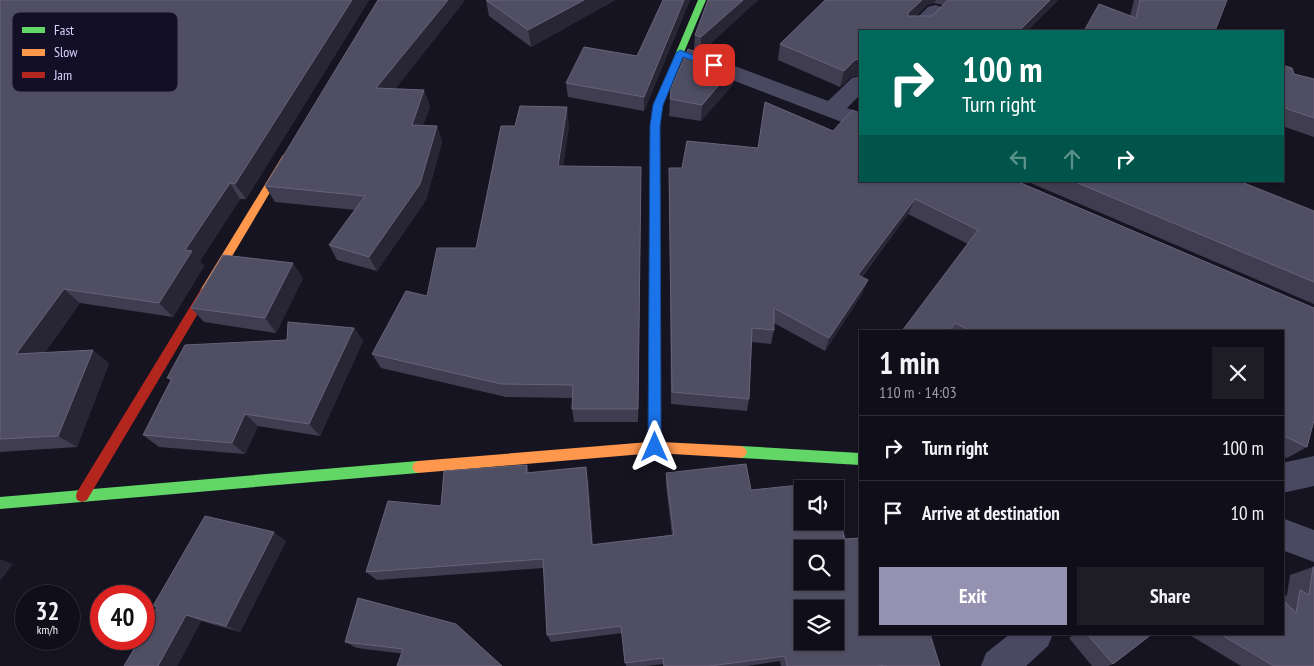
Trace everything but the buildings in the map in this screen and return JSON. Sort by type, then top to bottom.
[{"type":"street","points":[[655,447],[655,126],[658,105],[702,0]]},
{"type":"street","points":[[915,30],[935,11]]},
{"type":"street","points":[[680,53],[859,121]]},
{"type":"street","points":[[832,110],[859,84]]},
{"type":"street","points":[[82,496],[291,149]]},
{"type":"street","points":[[0,503],[655,447],[859,458]]},
{"type":"street","points":[[1284,478],[1314,471]]},
{"type":"street","points":[[1284,535],[1314,546]]},
{"type":"street","points":[[999,666],[1035,635]]},
{"type":"traffic: fast","points":[[673,69],[702,0]]},
{"type":"traffic: fast","points":[[741,452],[859,459]]},
{"type":"traffic: fast","points":[[0,503],[418,467]]},
{"type":"traffic: slow","points":[[655,447],[655,125],[658,105],[673,69]]},
{"type":"traffic: slow","points":[[205,292],[286,157]]},
{"type":"traffic: slow","points":[[418,467],[655,447],[741,452]]},
{"type":"traffic: jam","points":[[82,496],[205,292]]},
{"type":"route","points":[[655,447],[655,126],[658,105],[680,53],[714,65]]}]
